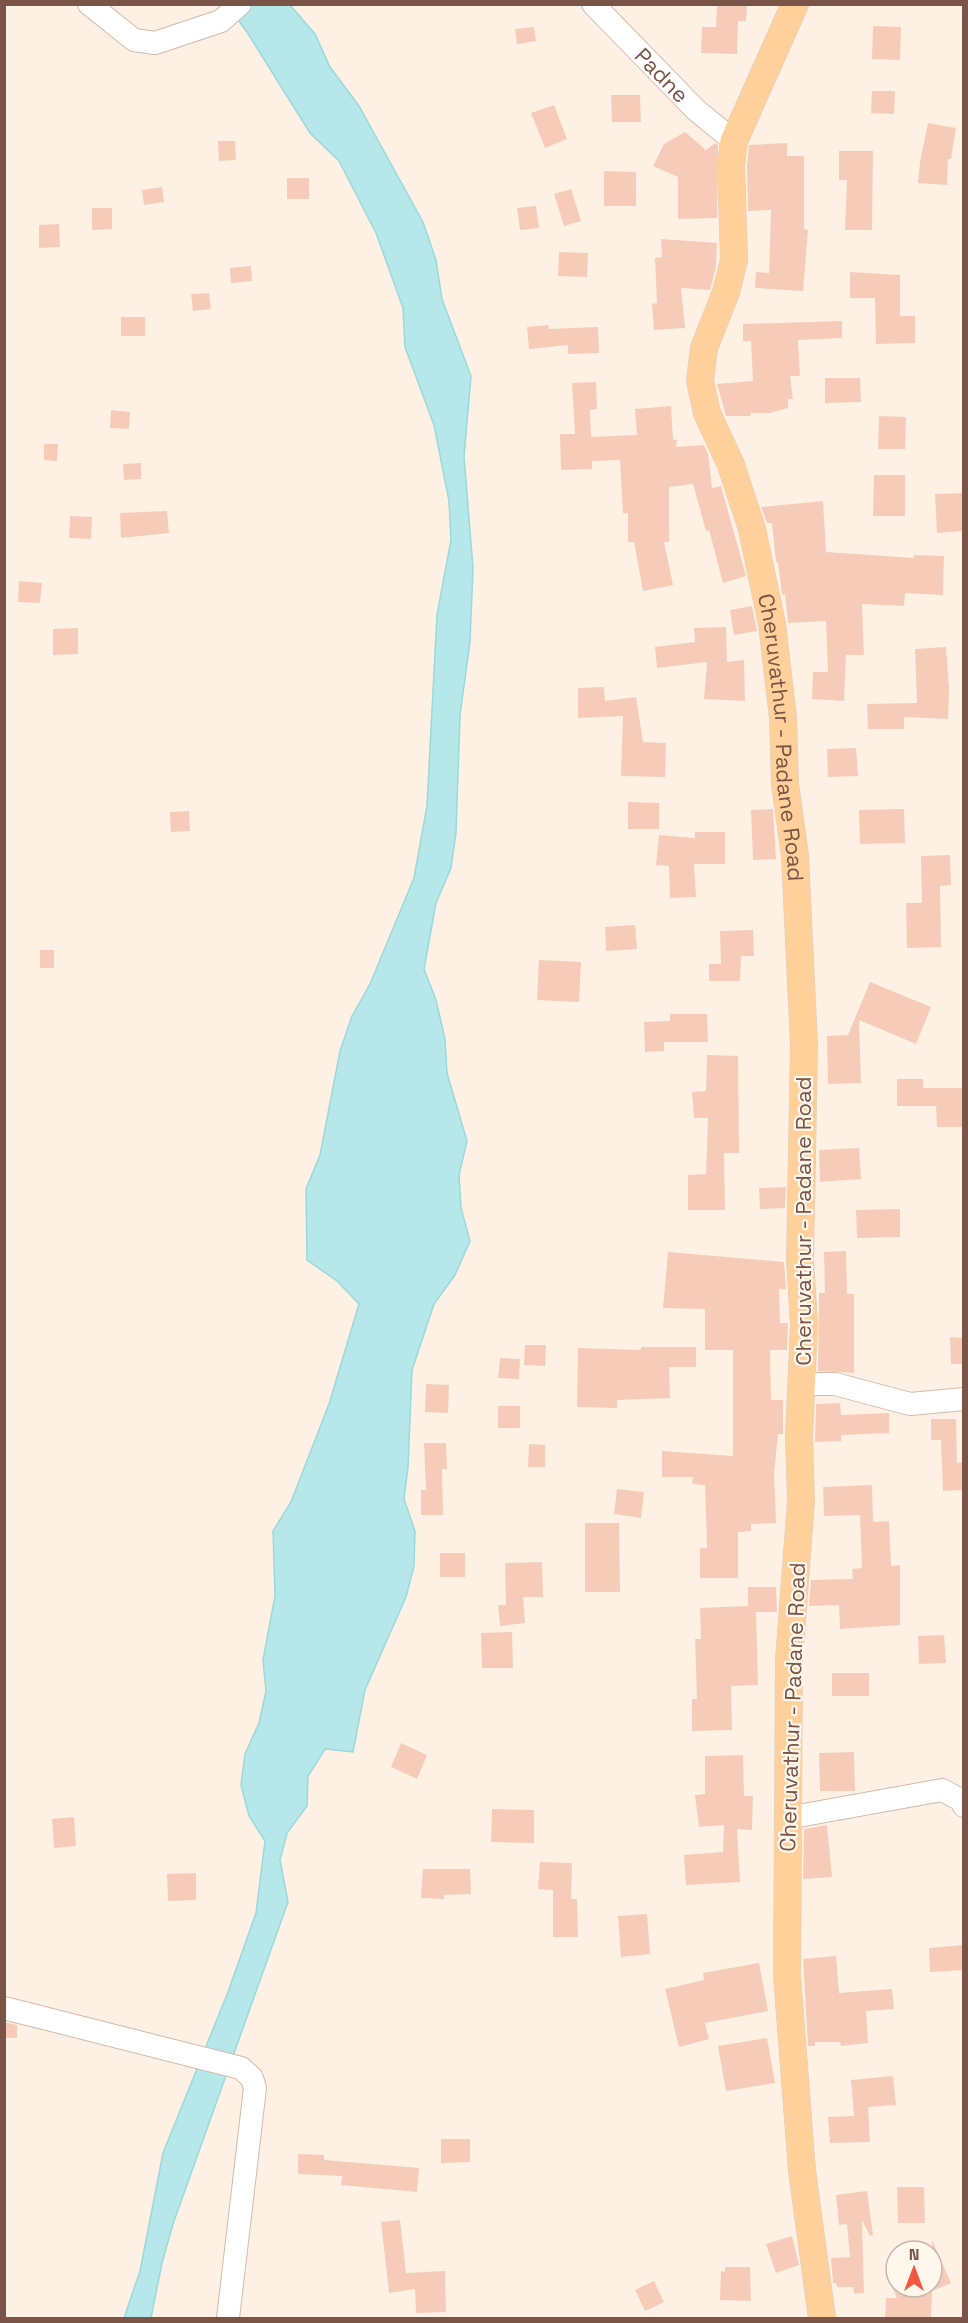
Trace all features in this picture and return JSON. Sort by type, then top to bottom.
[{"type":"main road","name":"Cheruvathur - Padane Road","points":[[795,4],[734,141],[731,165],[734,260],[726,292],[704,348],[700,381],[707,413],[731,465],[752,529],[772,624],[782,706],[785,784],[795,856],[802,991],[802,1384],[799,1436],[801,1501],[789,1660],[787,1975],[802,2171],[822,2319]]},
{"type":"street","points":[[89,4],[134,40],[155,43],[221,21],[240,4]]},
{"type":"street","name":"Padne","points":[[593,4],[696,110],[734,141]]},
{"type":"street","points":[[802,1384],[835,1384],[909,1404],[963,1399]]},
{"type":"street","points":[[787,1818],[942,1790],[961,1800],[963,1806]]},
{"type":"street","points":[[4,2008],[241,2068],[252,2078],[255,2088],[228,2319]]},
{"type":"water","points":[[220,5],[290,5],[315,34],[330,67],[359,106],[423,222],[436,260],[442,299],[471,376],[464,456],[473,568],[470,642],[460,715],[456,833],[451,868],[436,903],[424,969],[436,1000],[445,1039],[447,1073],[467,1141],[459,1175],[461,1208],[470,1241],[455,1275],[434,1304],[412,1370],[408,1467],[404,1499],[415,1531],[414,1566],[406,1597],[365,1690],[353,1752],[325,1749],[308,1776],[307,1806],[287,1833],[280,1860],[288,1902],[173,2224],[162,2263],[151,2318],[124,2318],[140,2271],[163,2153],[228,1992],[256,1913],[265,1841],[249,1816],[241,1785],[245,1754],[259,1723],[266,1691],[263,1660],[275,1596],[273,1531],[291,1502],[329,1404],[359,1304],[337,1281],[307,1260],[306,1189],[320,1155],[340,1051],[352,1016],[370,984],[414,878],[427,806],[437,615],[451,540],[449,501],[434,425],[405,347],[403,308],[376,233],[339,161],[310,133],[247,32],[229,8]]},
{"type":"building","points":[[717,4],[747,4],[746,21],[738,21],[737,54],[701,53],[702,27],[716,27]]},
{"type":"building","points":[[873,26],[901,27],[900,60],[872,59]]},
{"type":"building","points":[[534,27],[536,41],[517,44],[515,29]]},
{"type":"building","points":[[872,91],[895,91],[894,114],[871,113]]},
{"type":"building","points":[[611,95],[640,95],[641,122],[612,122]]},
{"type":"building","points":[[554,105],[567,139],[545,148],[531,113]]},
{"type":"building","points":[[928,123],[956,128],[951,159],[948,159],[947,185],[918,183]]},
{"type":"building","points":[[685,132],[706,150],[715,143],[718,145],[717,218],[678,219],[678,177],[653,166],[664,144]]},
{"type":"building","points":[[218,141],[235,141],[236,160],[219,161]]},
{"type":"building","points":[[787,143],[787,156],[804,156],[804,229],[808,230],[803,291],[755,288],[756,272],[769,273],[771,210],[748,211],[749,145]]},
{"type":"building","points":[[839,151],[873,151],[872,230],[845,230],[847,180],[839,180]]},
{"type":"building","points":[[604,171],[636,172],[636,206],[604,206]]},
{"type":"building","points":[[287,178],[309,178],[309,199],[287,199]]},
{"type":"building","points":[[162,187],[164,202],[144,205],[142,190]]},
{"type":"building","points":[[571,189],[581,221],[564,226],[554,194]]},
{"type":"building","points":[[536,206],[539,228],[520,230],[517,208]]},
{"type":"building","points":[[92,208],[112,208],[112,229],[92,230]]},
{"type":"building","points":[[59,224],[60,247],[39,248],[39,225]]},
{"type":"building","points":[[661,239],[717,243],[716,267],[710,290],[681,288],[685,328],[654,330],[652,304],[657,303],[655,258],[662,257]]},
{"type":"building","points":[[559,252],[588,253],[587,277],[558,276]]},
{"type":"building","points":[[251,266],[252,281],[231,283],[230,268]]},
{"type":"building","points":[[850,272],[900,275],[900,316],[915,316],[915,343],[876,344],[875,298],[850,298]]},
{"type":"building","points":[[209,293],[211,309],[193,311],[191,294]]},
{"type":"building","points":[[121,317],[145,317],[145,336],[121,336]]},
{"type":"building","points":[[842,321],[842,338],[798,340],[800,376],[790,376],[793,399],[788,399],[788,408],[770,413],[750,413],[751,416],[726,416],[717,384],[753,381],[751,341],[743,341],[743,324]]},
{"type":"building","points":[[548,325],[549,329],[598,327],[599,353],[568,354],[568,345],[529,349],[527,327]]},
{"type":"building","points":[[825,378],[860,378],[861,402],[825,403]]},
{"type":"building","points":[[596,382],[597,409],[590,410],[591,437],[637,435],[635,409],[671,406],[673,440],[677,440],[676,447],[704,445],[708,454],[712,488],[721,486],[746,576],[723,583],[709,530],[706,531],[693,484],[669,487],[669,542],[664,542],[673,585],[643,591],[634,542],[628,542],[628,513],[623,513],[620,460],[592,461],[592,469],[561,470],[560,434],[575,434],[572,383]]},
{"type":"building","points":[[111,410],[130,412],[129,429],[110,428]]},
{"type":"building","points":[[879,416],[906,417],[905,449],[878,449]]},
{"type":"building","points":[[44,444],[58,444],[57,461],[44,460]]},
{"type":"building","points":[[141,463],[141,479],[124,480],[123,464]]},
{"type":"building","points":[[874,475],[905,475],[905,516],[873,516]]},
{"type":"building","points":[[963,493],[963,531],[937,533],[935,494]]},
{"type":"building","points":[[823,501],[826,552],[914,558],[914,555],[944,556],[943,595],[905,593],[904,606],[862,604],[864,655],[846,655],[844,701],[812,699],[813,672],[828,672],[826,621],[788,623],[785,594],[782,595],[778,562],[776,562],[772,523],[767,523],[761,507]]},
{"type":"building","points":[[167,511],[169,533],[121,538],[120,513]]},
{"type":"building","points":[[70,516],[92,517],[91,539],[69,538]]},
{"type":"building","points":[[19,581],[42,583],[40,603],[18,602]]},
{"type":"building","points":[[752,606],[757,631],[734,635],[730,610]]},
{"type":"building","points":[[726,627],[727,662],[744,660],[745,701],[704,699],[707,662],[657,668],[655,647],[695,642],[694,628]]},
{"type":"building","points":[[78,628],[78,654],[53,655],[53,629]]},
{"type":"building","points":[[946,647],[949,688],[948,719],[904,717],[904,729],[868,729],[867,704],[917,703],[915,649]]},
{"type":"building","points":[[604,687],[605,701],[636,697],[643,742],[666,743],[665,777],[621,776],[623,716],[578,718],[578,688]]},
{"type":"building","points":[[856,748],[858,776],[828,777],[827,749]]},
{"type":"building","points":[[628,802],[659,803],[659,829],[628,829]]},
{"type":"building","points":[[773,809],[776,859],[753,860],[751,810]]},
{"type":"building","points":[[904,809],[905,843],[860,844],[859,810]]},
{"type":"building","points":[[189,811],[190,831],[171,832],[170,812]]},
{"type":"building","points":[[695,832],[725,832],[725,864],[694,864],[696,897],[670,898],[669,866],[656,865],[659,835],[695,838]]},
{"type":"building","points":[[950,855],[951,885],[940,886],[941,947],[907,948],[906,903],[922,903],[921,856]]},
{"type":"building","points":[[635,925],[637,949],[606,951],[605,927]]},
{"type":"building","points":[[753,930],[754,956],[741,956],[740,981],[709,981],[709,964],[721,964],[720,931]]},
{"type":"building","points":[[40,950],[54,950],[54,968],[40,968]]},
{"type":"building","points":[[539,960],[581,962],[579,1002],[537,1000]]},
{"type":"building","points":[[870,982],[931,1007],[916,1044],[859,1020],[861,1083],[828,1084],[827,1036],[848,1035]]},
{"type":"building","points":[[670,1014],[707,1014],[708,1042],[664,1042],[664,1051],[645,1052],[644,1022],[670,1021]]},
{"type":"building","points":[[707,1055],[738,1056],[739,1153],[724,1153],[725,1210],[688,1210],[688,1175],[706,1174],[708,1118],[694,1118],[692,1092],[706,1091]]},
{"type":"building","points":[[897,1079],[923,1079],[923,1088],[963,1088],[963,1127],[937,1127],[936,1106],[897,1106]]},
{"type":"building","points":[[859,1148],[861,1179],[820,1182],[819,1150]]},
{"type":"building","points":[[786,1187],[785,1208],[760,1209],[759,1188]]},
{"type":"building","points":[[900,1209],[900,1237],[857,1238],[856,1210]]},
{"type":"building","points":[[846,1251],[847,1294],[854,1294],[854,1373],[818,1371],[819,1293],[825,1293],[824,1252]]},
{"type":"building","points":[[668,1252],[784,1262],[786,1289],[779,1289],[780,1323],[788,1323],[787,1350],[770,1350],[771,1400],[783,1400],[783,1434],[778,1434],[774,1473],[776,1523],[751,1524],[751,1531],[738,1532],[738,1578],[700,1578],[700,1548],[707,1548],[705,1485],[692,1484],[693,1477],[662,1477],[662,1451],[733,1456],[733,1350],[705,1350],[705,1309],[663,1308]]},
{"type":"building","points":[[950,1337],[963,1338],[963,1364],[951,1364]]},
{"type":"building","points":[[525,1345],[546,1345],[545,1366],[524,1365]]},
{"type":"building","points":[[641,1347],[696,1347],[696,1367],[669,1367],[670,1398],[617,1400],[617,1408],[577,1407],[578,1348],[641,1350]]},
{"type":"building","points":[[500,1358],[520,1359],[519,1379],[498,1378]]},
{"type":"building","points":[[426,1384],[449,1385],[448,1413],[425,1412]]},
{"type":"building","points":[[840,1403],[841,1415],[889,1413],[889,1433],[841,1435],[841,1441],[815,1442],[816,1404]]},
{"type":"building","points":[[498,1406],[520,1406],[520,1428],[498,1428]]},
{"type":"building","points":[[931,1419],[956,1419],[957,1463],[963,1462],[963,1490],[943,1491],[941,1440],[931,1440]]},
{"type":"building","points":[[424,1443],[446,1443],[447,1469],[442,1469],[443,1515],[421,1515],[421,1490],[426,1490]]},
{"type":"building","points":[[529,1444],[545,1445],[545,1467],[528,1467]]},
{"type":"building","points":[[872,1485],[873,1522],[889,1521],[891,1566],[900,1565],[900,1625],[840,1629],[839,1605],[809,1606],[811,1580],[853,1579],[852,1569],[862,1568],[860,1515],[824,1516],[823,1487]]},
{"type":"building","points":[[617,1489],[644,1492],[641,1518],[614,1514]]},
{"type":"building","points":[[585,1523],[619,1523],[620,1592],[585,1592]]},
{"type":"building","points":[[440,1553],[465,1553],[465,1577],[440,1577]]},
{"type":"building","points":[[542,1562],[543,1597],[523,1597],[525,1623],[500,1626],[498,1605],[506,1605],[505,1563]]},
{"type":"building","points":[[748,1587],[776,1587],[777,1612],[756,1612],[758,1685],[731,1686],[732,1730],[692,1731],[692,1699],[697,1699],[695,1639],[701,1639],[700,1608],[748,1606]]},
{"type":"building","points":[[512,1632],[513,1668],[482,1668],[481,1633]]},
{"type":"building","points":[[944,1635],[946,1663],[919,1664],[918,1636]]},
{"type":"building","points":[[832,1673],[869,1673],[869,1696],[832,1696]]},
{"type":"building","points":[[401,1743],[427,1755],[417,1779],[391,1767]]},
{"type":"building","points":[[854,1752],[855,1791],[820,1791],[819,1753]]},
{"type":"building","points":[[743,1755],[744,1796],[753,1796],[752,1830],[737,1829],[740,1882],[686,1885],[684,1855],[723,1852],[724,1825],[699,1827],[695,1795],[705,1794],[705,1756]]},
{"type":"building","points":[[492,1809],[534,1810],[534,1843],[491,1842]]},
{"type":"building","points":[[74,1817],[76,1846],[54,1848],[52,1819]]},
{"type":"building","points":[[827,1825],[832,1877],[803,1879],[804,1829]]},
{"type":"building","points":[[540,1862],[572,1863],[571,1899],[577,1899],[578,1937],[553,1937],[553,1890],[538,1889]]},
{"type":"building","points":[[423,1869],[470,1869],[471,1894],[444,1895],[444,1899],[421,1898]]},
{"type":"building","points":[[196,1873],[196,1900],[168,1901],[167,1874]]},
{"type":"building","points":[[647,1914],[650,1954],[621,1957],[618,1916]]},
{"type":"building","points":[[963,1945],[963,1970],[930,1972],[929,1948]]},
{"type":"building","points":[[836,1956],[839,1993],[892,1989],[894,2009],[866,2011],[868,2043],[841,2046],[840,2042],[815,2042],[815,2046],[808,2046],[803,1959]]},
{"type":"building","points":[[759,1963],[768,2011],[705,2023],[709,2039],[679,2047],[665,1989],[704,1980],[703,1973]]},
{"type":"building","points":[[4,2022],[17,2025],[17,2038],[4,2038]]},
{"type":"building","points":[[767,2038],[775,2083],[726,2091],[718,2046]]},
{"type":"building","points":[[893,2076],[896,2105],[868,2107],[870,2142],[830,2143],[828,2117],[854,2116],[851,2080]]},
{"type":"building","points":[[441,2139],[470,2139],[470,2162],[441,2163]]},
{"type":"building","points":[[298,2154],[324,2155],[324,2160],[419,2168],[417,2192],[341,2185],[342,2176],[298,2174]]},
{"type":"building","points":[[897,2187],[924,2187],[925,2223],[898,2223]]},
{"type":"building","points":[[867,2191],[873,2235],[870,2236],[862,2220],[864,2293],[854,2294],[853,2287],[837,2287],[836,2283],[833,2283],[831,2258],[850,2257],[847,2224],[839,2225],[836,2195]]},
{"type":"building","points":[[400,2220],[406,2273],[445,2271],[446,2312],[416,2313],[415,2289],[389,2293],[381,2222]]},
{"type":"building","points":[[792,2236],[799,2265],[776,2273],[766,2244]]},
{"type":"building","points":[[725,2267],[750,2267],[751,2301],[720,2300],[721,2271],[725,2272]]},
{"type":"building","points":[[944,2267],[951,2283],[944,2286]]},
{"type":"building","points":[[654,2281],[664,2302],[645,2311],[635,2290]]},
{"type":"building","points":[[886,2299],[932,2299],[931,2318],[885,2319]]}]
